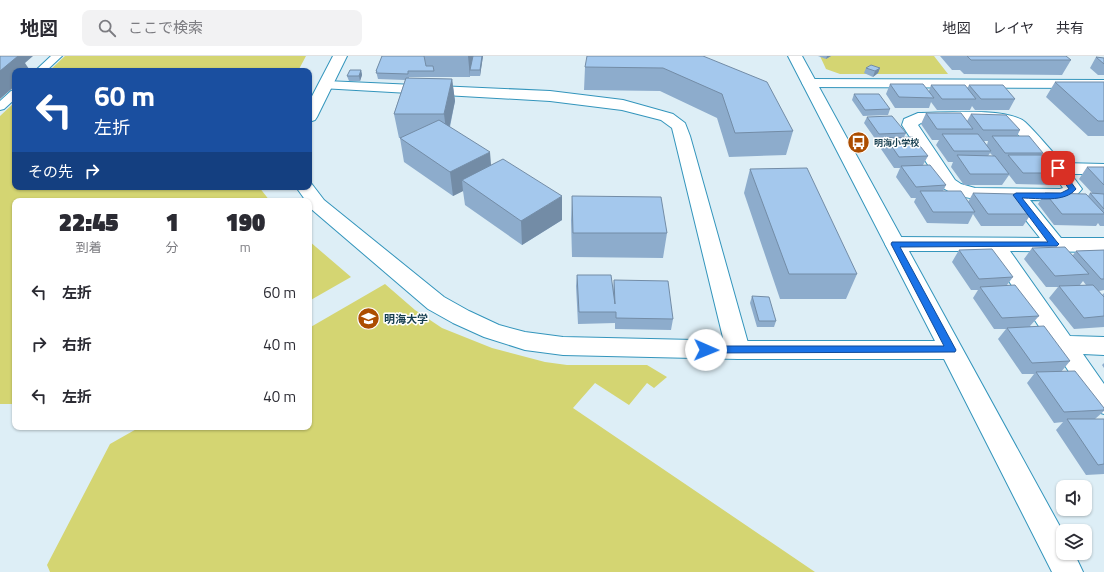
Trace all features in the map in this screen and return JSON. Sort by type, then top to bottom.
[{"type":"street","points":[[312,111],[340,56]]},
{"type":"street","points":[[795,56],[1068,572]]},
{"type":"street","points":[[809,83],[1104,84]]},
{"type":"street","points":[[326,85],[576,98],[623,105],[667,116],[679,126],[738,350]]},
{"type":"street","points":[[918,118],[1005,119],[1019,126],[1058,168],[1071,184],[1073,189],[1068,193],[1061,195],[1016,195],[974,194],[955,188],[949,184],[910,125],[910,122],[918,118]]},
{"type":"street","points":[[1058,168],[1104,169]]},
{"type":"street","points":[[307,190],[317,204],[436,303],[461,317],[492,331],[525,341],[563,346],[738,350],[951,350]]},
{"type":"street","points":[[1016,195],[1055,244]]},
{"type":"street","points":[[895,244],[1104,244]]},
{"type":"street","points":[[995,245],[1104,404]]},
{"type":"street","points":[[1065,345],[1104,346]]},
{"type":"lane","points":[[43,68],[57,56]]},
{"type":"lane","points":[[0,107],[12,96]]},
{"type":"shaded area","points":[[65,56],[306,56],[300,68],[52,68]]},
{"type":"shaded area","points":[[820,56],[934,56],[948,74],[840,74],[826,69]]},
{"type":"shaded area","points":[[12,105],[12,190],[261,190],[268,198],[12,198],[12,404],[0,404],[0,116]]},
{"type":"shaded area","points":[[312,244],[351,277],[312,299]]},
{"type":"shaded area","points":[[385,284],[415,310],[442,328],[492,348],[545,362],[567,365],[647,365],[667,377],[654,388],[647,383],[629,405],[595,383],[573,408],[815,572],[50,572],[47,565],[110,444],[135,430],[312,430],[312,326]]},
{"type":"building","points":[[0,56],[18,56],[0,71]]},
{"type":"building","points":[[382,56],[424,56],[426,66],[433,66],[434,71],[408,71],[408,74],[376,73]]},
{"type":"building","points":[[473,56],[482,56],[480,70],[470,70]]},
{"type":"building","points":[[587,56],[703,56],[767,82],[793,131],[735,133],[722,94],[663,68],[585,67]]},
{"type":"building","points":[[967,56],[1066,56],[1071,60],[971,60]]},
{"type":"building","points":[[1096,57],[1104,58],[1104,64]]},
{"type":"building","points":[[871,65],[880,68],[875,71],[866,68]]},
{"type":"building","points":[[350,70],[361,70],[359,76],[347,76]]},
{"type":"building","points":[[406,78],[452,79],[444,114],[394,114]]},
{"type":"building","points":[[1055,82],[1104,82],[1104,121],[1098,121]]},
{"type":"building","points":[[890,84],[923,84],[934,98],[899,97]]},
{"type":"building","points":[[931,85],[965,85],[976,99],[942,99]]},
{"type":"building","points":[[969,85],[1003,85],[1015,99],[981,99]]},
{"type":"building","points":[[854,94],[879,94],[890,109],[865,110]]},
{"type":"building","points":[[926,113],[961,113],[973,129],[937,129]]},
{"type":"building","points":[[971,114],[1006,115],[1020,130],[983,130]]},
{"type":"building","points":[[892,116],[906,133],[879,134],[867,117]]},
{"type":"building","points":[[439,120],[490,152],[450,172],[400,138]]},
{"type":"building","points":[[942,134],[978,134],[991,151],[954,151]]},
{"type":"building","points":[[992,136],[1029,136],[1043,153],[1005,153]]},
{"type":"building","points":[[913,137],[928,156],[899,157],[886,138]]},
{"type":"building","points":[[957,155],[995,156],[1009,174],[970,174]]},
{"type":"building","points":[[1008,155],[1046,155],[1062,173],[1023,173]]},
{"type":"building","points":[[503,159],[562,196],[521,221],[462,180]]},
{"type":"building","points":[[930,165],[946,185],[916,187],[901,166]]},
{"type":"building","points":[[1087,167],[1104,167],[1104,185]]},
{"type":"building","points":[[807,168],[857,274],[789,274],[750,169]]},
{"type":"building","points":[[920,191],[961,191],[975,212],[933,212]]},
{"type":"building","points":[[973,193],[1015,194],[1031,214],[988,214]]},
{"type":"building","points":[[1045,193],[1086,194],[1104,214],[1062,214]]},
{"type":"building","points":[[1090,193],[1104,194],[1104,209]]},
{"type":"building","points":[[572,196],[661,197],[667,233],[573,233]]},
{"type":"building","points":[[1065,247],[1089,274],[1055,276],[1032,248]]},
{"type":"building","points":[[992,249],[1013,277],[979,279],[959,250]]},
{"type":"building","points":[[1104,250],[1104,279],[1101,279],[1076,251]]},
{"type":"building","points":[[577,275],[611,275],[615,304],[614,280],[668,281],[673,319],[616,318],[616,312],[579,312]]},
{"type":"building","points":[[1015,285],[1039,316],[1002,318],[980,287]]},
{"type":"building","points":[[1093,285],[1104,297],[1104,316],[1084,318],[1059,286]]},
{"type":"building","points":[[752,296],[769,297],[776,321],[759,321]]},
{"type":"building","points":[[1044,326],[1070,361],[1032,363],[1007,328]]},
{"type":"building","points":[[1075,371],[1104,410],[1064,412],[1036,372]]},
{"type":"building","points":[[1067,419],[1104,419],[1104,464],[1098,465]]},
{"type":"place","name":"明海小学校","points":[[858,142]]},
{"type":"place","name":"明海大学","points":[[369,319]]},
{"type":"route","points":[[706,350],[951,350],[895,244],[1055,244],[1016,195],[1061,195],[1068,193],[1073,189],[1071,184],[1058,168]]}]
